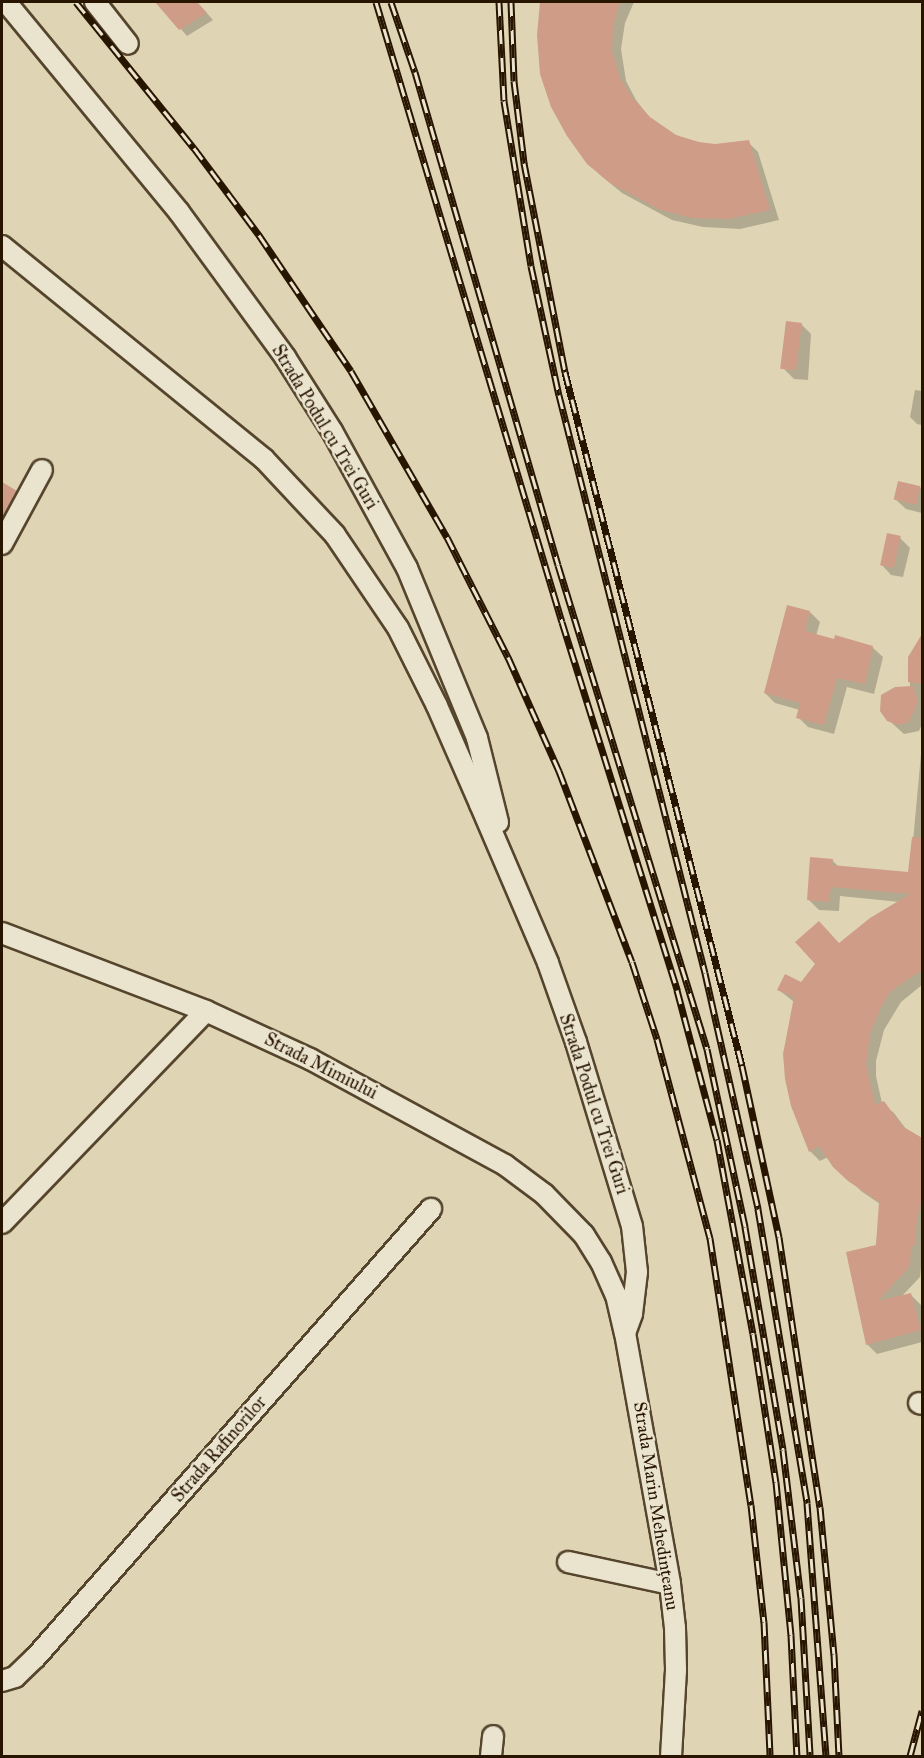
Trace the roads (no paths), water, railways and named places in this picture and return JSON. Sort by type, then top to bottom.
[{"type":"street","name":"Strada Podul cu Trei Guri","points":[[6,2],[179,212],[285,357],[332,432],[407,568],[477,738],[514,883]]},
{"type":"street","points":[[95,2],[128,44]]},
{"type":"street","name":"Strada Podul cu Trei Guri","points":[[2,246],[264,459],[335,536],[398,628],[447,727],[548,963],[576,1042],[632,1226],[637,1272],[632,1314],[625,1333]]},
{"type":"street","points":[[2,544],[42,470]]},
{"type":"street","name":"Strada Mimiului","points":[[2,933],[206,1011],[310,1059],[505,1165],[526,1179],[562,1211],[601,1262]]},
{"type":"street","points":[[2,1222],[206,1011]]},
{"type":"street","name":"Strada Rafinorilor","points":[[2,1681],[15,1677],[34,1658],[431,1209]]},
{"type":"street","name":"Strada Marin Mehedințeanu","points":[[601,1262],[616,1295],[625,1333],[670,1584],[675,1628],[676,1670],[671,1756]]},
{"type":"street","points":[[568,1562],[670,1584]]},
{"type":"street","points":[[491,1756],[493,1736]]},
{"type":"railway","points":[[76,2],[194,148],[259,235],[351,371],[447,537],[508,657],[559,771],[632,962],[657,1039],[710,1238],[751,1505],[764,1622],[770,1756]]},
{"type":"railway","points":[[376,2],[562,622],[677,990],[717,1140],[753,1334],[776,1482],[791,1635],[797,1756]]},
{"type":"railway","points":[[391,2],[415,72],[558,565],[707,1049],[745,1227],[783,1450],[801,1598],[810,1756]]},
{"type":"railway","points":[[499,2],[504,101],[531,266],[559,395],[705,973],[758,1209],[807,1503],[826,1756]]},
{"type":"railway","points":[[511,2],[514,81],[524,163],[565,372],[742,1066],[779,1237],[820,1507],[834,1654],[839,1756]]},
{"type":"railway","points":[[910,1756],[922,1711]]}]
